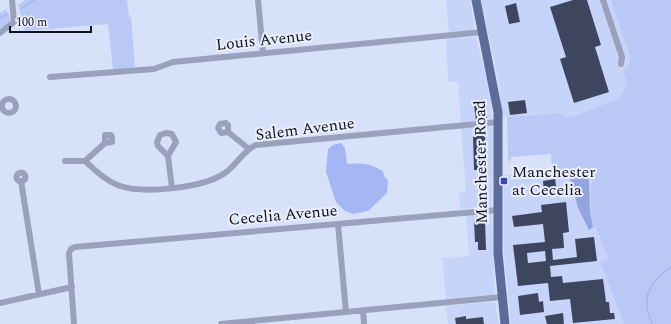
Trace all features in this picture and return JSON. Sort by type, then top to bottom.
[{"type":"main road","name":"Manchester Road","points":[[476,0],[494,87],[498,122],[498,260],[505,324]]},
{"type":"street","points":[[0,33],[11,26],[15,19],[12,0]]},
{"type":"street","points":[[258,0],[263,52]]},
{"type":"street","points":[[603,0],[622,57],[621,64]]},
{"type":"street","name":"Louis Avenue","points":[[50,77],[154,69],[173,62],[263,52],[483,32]]},
{"type":"street","name":"Salem Avenue","points":[[85,161],[100,175],[119,185],[138,189],[172,188],[201,184],[217,178],[234,166],[249,149],[256,145],[498,122]]},
{"type":"street","points":[[228,132],[249,149]]},
{"type":"street","points":[[65,161],[85,161],[105,143]]},
{"type":"street","points":[[168,156],[172,188]]},
{"type":"street","points":[[21,181],[39,294]]},
{"type":"street","name":"Cecelia Avenue","points":[[72,287],[71,249],[498,210]]},
{"type":"street","points":[[338,224],[346,312]]},
{"type":"street","points":[[0,303],[72,287],[74,324]]},
{"type":"street","points":[[221,324],[502,297]]},
{"type":"street","points":[[363,310],[364,324]]},
{"type":"street","points":[[286,317],[287,324]]},
{"type":"shaded area","points":[[26,0],[127,0],[129,17],[131,17],[135,67],[113,70],[108,24],[25,31],[18,5]]},
{"type":"shaded area","points":[[446,0],[470,0],[475,29],[449,33]]},
{"type":"shaded area","points":[[481,0],[611,0],[630,56],[629,65],[626,68],[628,85],[620,98],[571,117],[566,117],[560,113],[503,117],[498,79]]},
{"type":"shaded area","points":[[611,0],[671,0],[671,324],[624,324],[600,262],[608,259],[596,227],[593,227],[590,213],[592,169],[552,172],[551,154],[511,157],[510,162],[508,161],[507,117],[560,113],[566,117],[571,117],[620,98],[627,85],[623,70],[629,65],[630,56]]},
{"type":"shaded area","points":[[6,9],[11,19],[10,23],[0,30],[0,13]]},
{"type":"shaded area","points":[[476,37],[488,85],[492,118],[461,123],[458,82],[448,82],[446,39]]},
{"type":"shaded area","points":[[490,125],[493,128],[492,206],[460,209],[459,193],[466,192],[461,128]]},
{"type":"shaded area","points":[[341,143],[345,148],[347,164],[373,166],[383,171],[384,176],[388,180],[387,193],[368,211],[353,214],[345,211],[336,202],[326,172],[328,149],[333,145]]},
{"type":"shaded area","points":[[592,169],[590,213],[593,227],[596,226],[608,259],[600,262],[624,324],[511,324],[504,255],[504,175]]},
{"type":"shaded area","points":[[578,173],[586,175],[589,178],[590,213],[593,227],[589,230],[578,208],[570,178],[570,175]]},
{"type":"shaded area","points":[[491,213],[495,293],[493,295],[446,299],[442,258],[469,256],[466,214]]},
{"type":"shaded area","points":[[495,302],[499,324],[448,324],[446,306]]},
{"type":"building","points":[[573,0],[587,0],[601,45],[595,47],[609,92],[574,103],[560,59],[566,57],[550,7]]},
{"type":"building","points":[[516,3],[520,22],[509,24],[505,6]]},
{"type":"building","points":[[525,100],[527,113],[510,115],[508,102]]},
{"type":"building","points":[[486,104],[487,118],[476,120],[474,105]]},
{"type":"building","points":[[473,136],[485,136],[486,170],[474,170]]},
{"type":"building","points":[[555,179],[557,192],[544,193],[543,181]]},
{"type":"building","points":[[566,202],[569,232],[563,233],[564,248],[552,249],[553,260],[577,257],[575,239],[594,237],[597,261],[550,266],[551,277],[562,276],[563,283],[603,279],[606,302],[609,302],[610,313],[614,313],[615,319],[573,323],[570,299],[550,301],[548,283],[518,286],[513,245],[545,242],[543,224],[514,227],[512,216],[542,212],[541,205]],"holes":[[[545,251],[546,261],[528,263],[527,253]]]},
{"type":"building","points":[[480,219],[485,219],[486,250],[478,250],[478,242],[475,242],[474,221],[480,221]]},
{"type":"building","points":[[538,293],[539,302],[543,301],[544,312],[520,315],[518,296]]},
{"type":"building","points":[[563,313],[564,324],[547,324],[545,316]]},
{"type":"building","points":[[466,316],[466,319],[483,317],[484,324],[456,324],[455,318]]},
{"type":"waterway","points":[[22,8],[34,0]]},
{"type":"waterway","points":[[0,18],[8,14]]},
{"type":"waterway","points":[[652,324],[648,315],[647,306],[649,291],[657,279],[671,267]]},
{"type":"place","name":"Manchester at Cecelia","points":[[504,181]]}]
